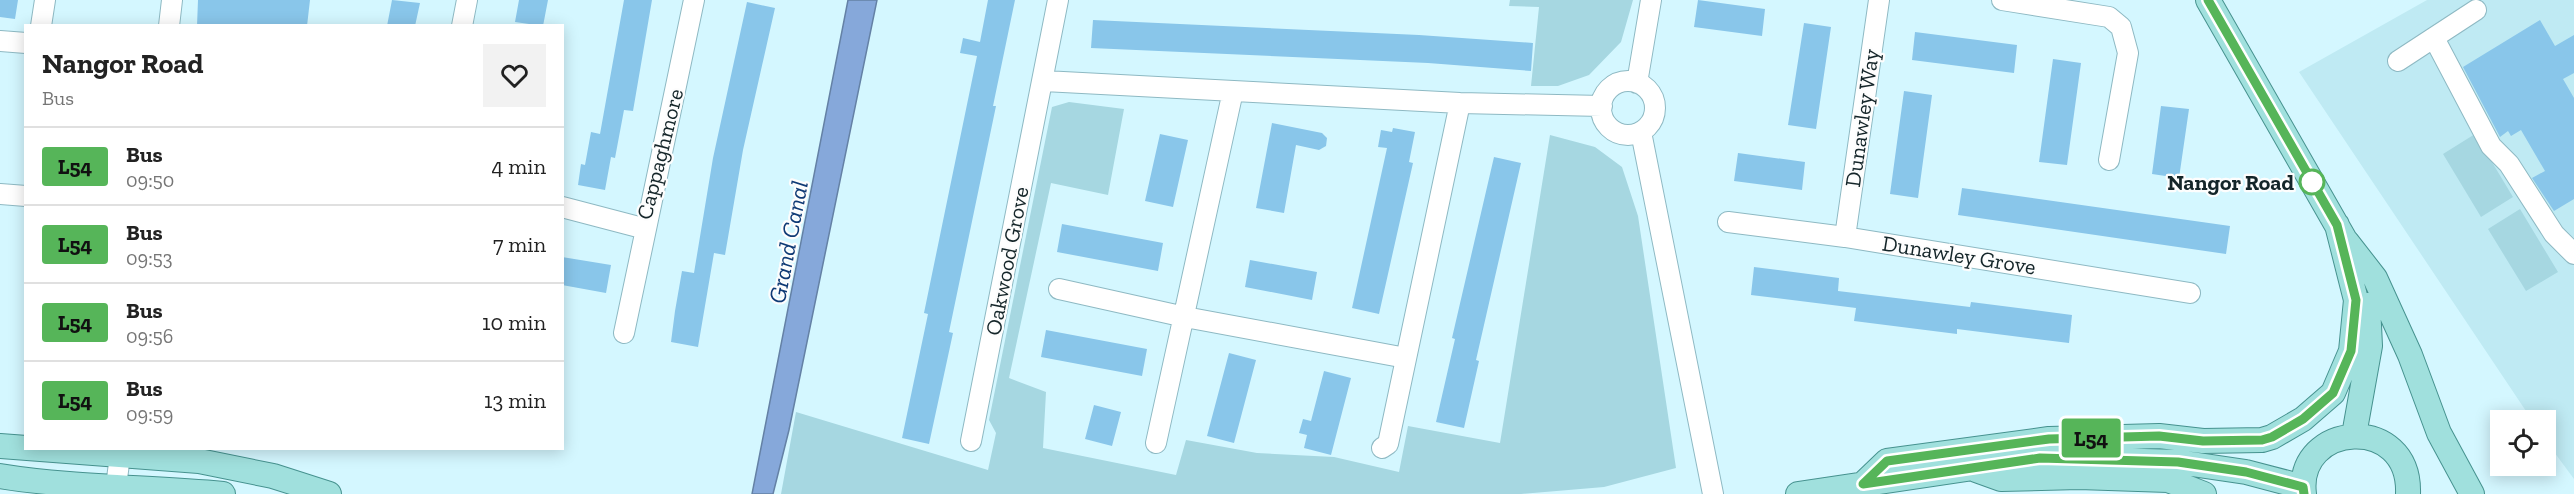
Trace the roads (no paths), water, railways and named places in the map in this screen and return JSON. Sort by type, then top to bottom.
[{"type":"main road","points":[[2208,0],[2342,234],[2357,266],[2369,310],[2370,346],[2354,435]]},
{"type":"main road","points":[[2342,234],[2375,278],[2399,331],[2439,433],[2472,494]]},
{"type":"main road","points":[[1863,484],[1887,461],[1946,451],[2049,439],[2159,436],[2203,441],[2262,440],[2272,437],[2303,419],[2333,393],[2351,351],[2356,300],[2342,234]]},
{"type":"main road","points":[[2370,346],[2399,331]]},
{"type":"main road","points":[[1798,494],[2040,458],[2178,462],[2246,472],[2304,490],[2306,471],[2313,457],[2338,438],[2354,435],[2369,437],[2384,443],[2396,453],[2414,490]]},
{"type":"main road","points":[[2203,441],[2214,467]]},
{"type":"main road","points":[[0,446],[24,447]]},
{"type":"main road","points":[[80,450],[199,461],[273,476],[329,494]]},
{"type":"main road","points":[[1968,467],[2001,479],[2079,477],[2168,480],[2204,494]]},
{"type":"main road","points":[[0,476],[116,491],[164,488],[223,494]]},
{"type":"street","points":[[41,24],[45,0]]},
{"type":"street","points":[[169,24],[172,0]]},
{"type":"street","points":[[462,24],[467,0]]},
{"type":"street","name":"Cappaghmore","points":[[564,208],[646,229],[694,0]]},
{"type":"street","name":"Oakwood Grove","points":[[971,441],[1044,81],[1058,0]]},
{"type":"street","points":[[1637,83],[1651,0]]},
{"type":"street","name":"Dunawley Way","points":[[1845,237],[1879,0]]},
{"type":"street","points":[[2002,0],[2109,17],[2121,27],[2128,53],[2109,160]]},
{"type":"street","points":[[2398,61],[2476,10]]},
{"type":"street","points":[[2434,38],[2491,146],[2509,164],[2554,234],[2574,254]]},
{"type":"street","points":[[0,40],[24,43]]},
{"type":"street","points":[[1044,81],[1460,103],[1602,106]]},
{"type":"street","points":[[1629,82],[1637,83],[1651,94],[1654,102],[1653,120],[1641,132],[1624,135],[1605,122],[1602,106],[1608,91],[1614,86],[1629,82]]},
{"type":"street","points":[[1156,443],[1233,91]]},
{"type":"street","points":[[1382,448],[1388,444],[1460,103]]},
{"type":"street","points":[[1641,132],[1713,494]]},
{"type":"street","points":[[0,194],[24,196]]},
{"type":"street","name":"Dunawley Grove","points":[[1728,222],[1845,237],[2190,293]]},
{"type":"street","points":[[624,333],[646,229]]},
{"type":"street","points":[[1059,289],[1185,317],[1406,358]]},
{"type":"street","points":[[116,491],[120,452]]},
{"type":"water","points":[[848,0],[877,0],[789,430],[773,494],[752,494]]},
{"type":"place","name":"Nangor Road","points":[[2312,182]]},
{"type":"water label","name":"Grand Canal","points":[[788,242]]}]
